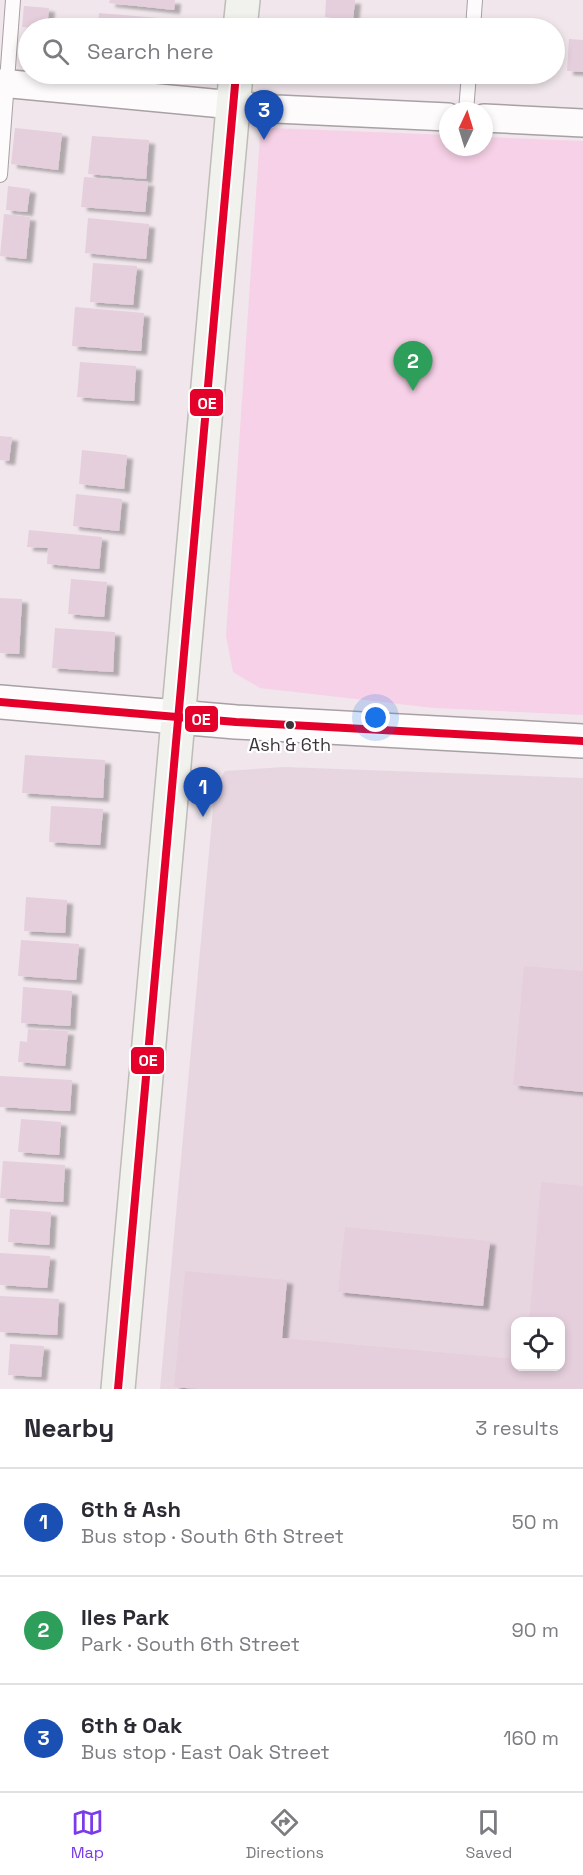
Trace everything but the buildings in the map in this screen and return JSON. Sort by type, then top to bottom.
[{"type":"main road","points":[[241,18],[243,0]]},
{"type":"main road","points":[[118,1389],[235,84]]},
{"type":"street","points":[[4,84],[284,110],[439,117]]},
{"type":"street","points":[[493,118],[583,123]]},
{"type":"street","points":[[0,702],[178,718],[583,741]]},
{"type":"lane","points":[[0,176],[4,84],[13,0]]},
{"type":"lane","points":[[474,18],[475,0]]},
{"type":"lane","points":[[466,102],[468,84]]},
{"type":"shaded area","points":[[270,128],[439,135],[439,156],[493,156],[493,137],[583,141],[583,715],[434,708],[260,688],[233,672],[226,636],[260,136]]},
{"type":"shaded area","points":[[284,767],[583,778],[583,1389],[160,1389],[215,787],[225,771]]},
{"type":"transit line","name":"0E","points":[[118,1389],[235,84]]},
{"type":"transit line","name":"0E","points":[[0,702],[236,722],[583,741]]},
{"type":"place","name":"6th & Oak","points":[[264,140]]},
{"type":"place","name":"Iles Park","points":[[413,391]]},
{"type":"place","name":"Ash & 6th","points":[[290,725]]},
{"type":"place","name":"6th & Ash","points":[[203,817]]}]
